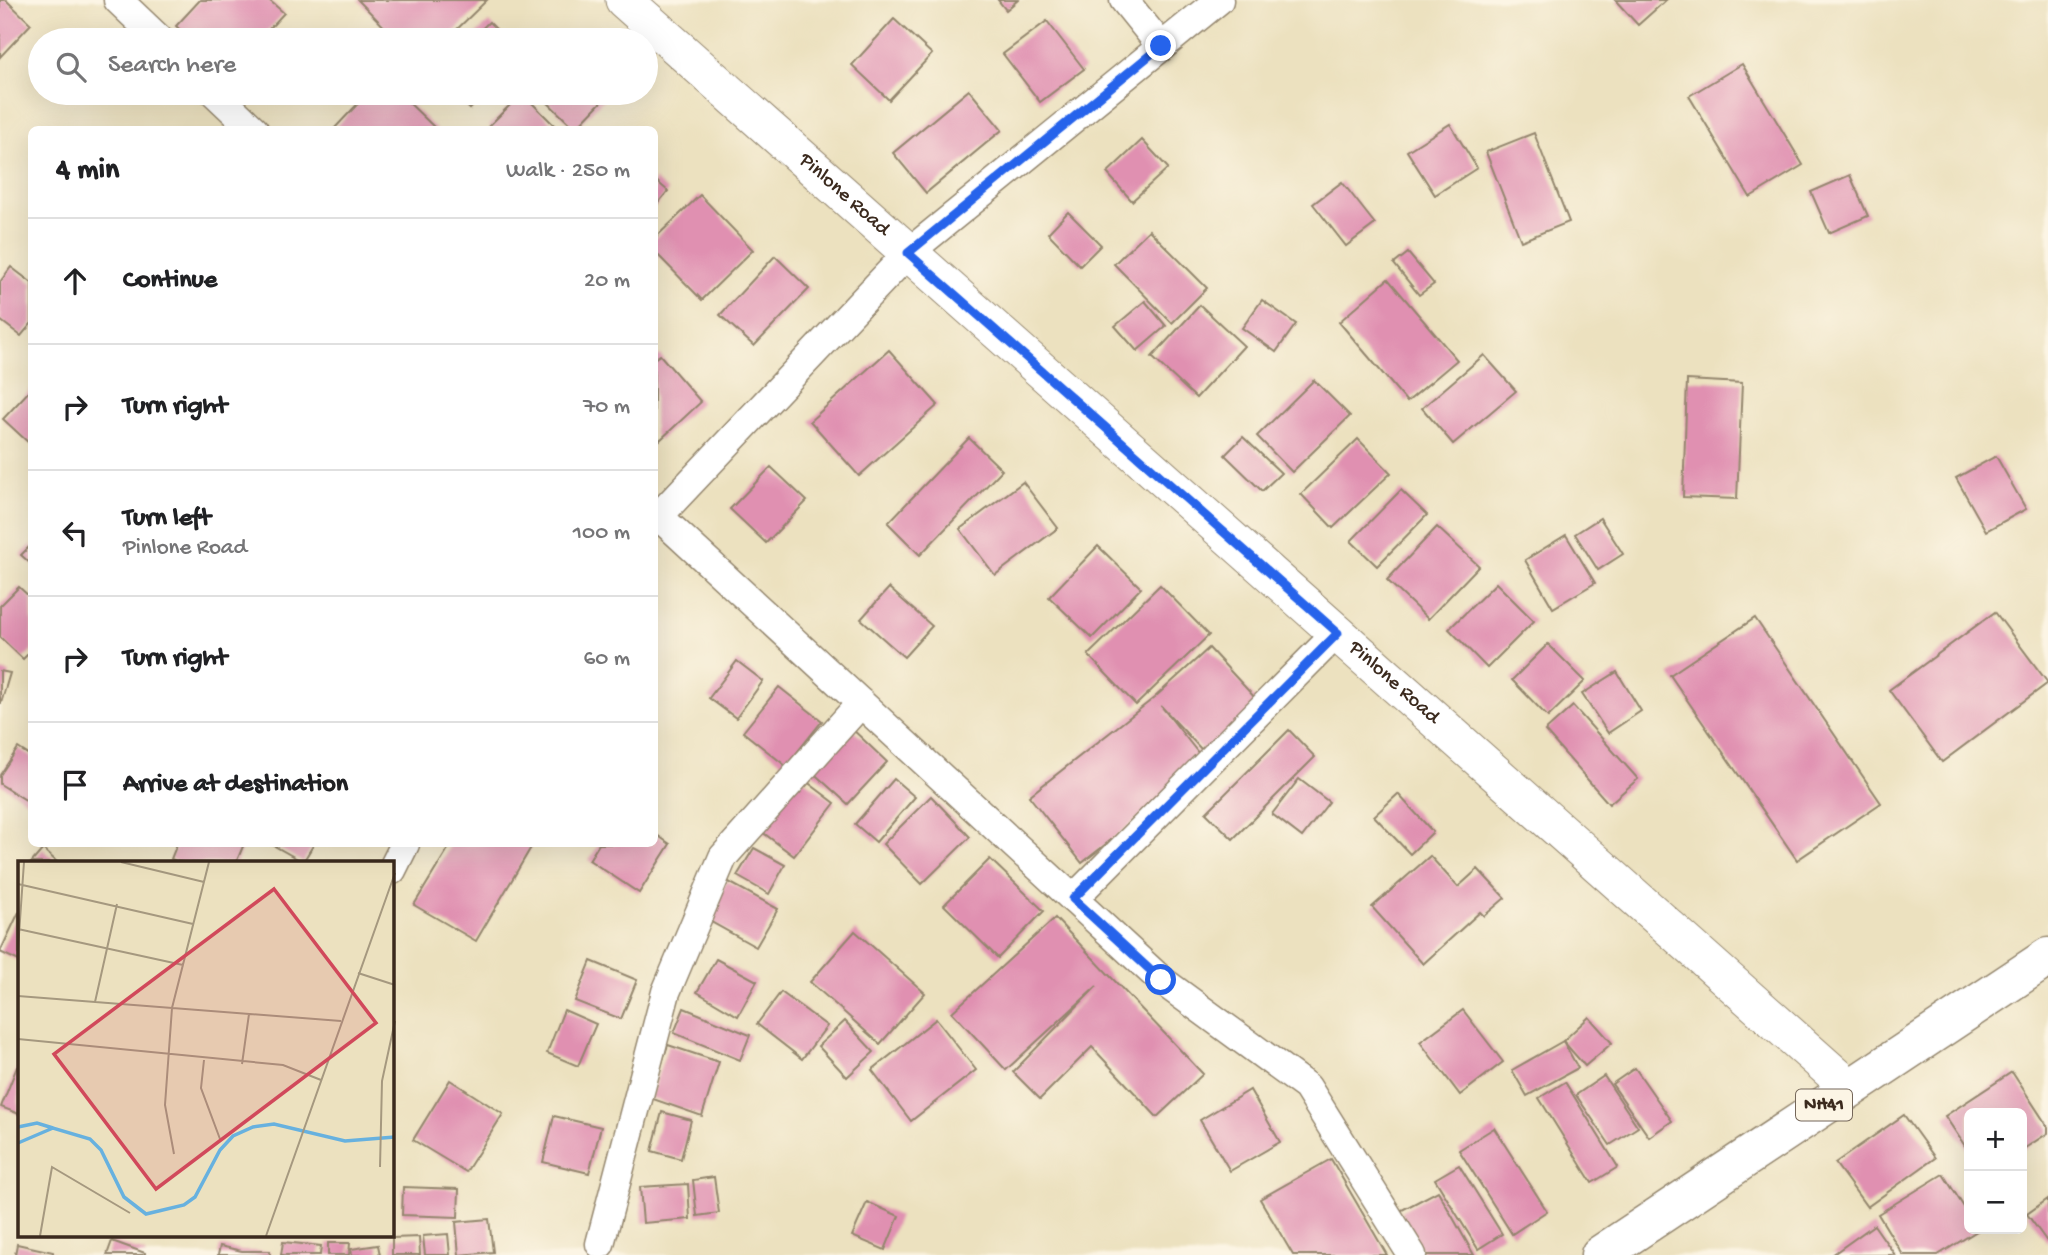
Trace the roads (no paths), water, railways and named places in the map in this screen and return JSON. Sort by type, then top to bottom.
[{"type":"highway","name":"NH41","points":[[1600,1255],[2048,957]]},
{"type":"street","points":[[118,0],[147,28]]},
{"type":"street","name":"Pinlone Road","points":[[624,0],[655,28]]},
{"type":"street","points":[[1124,0],[1161,46]]},
{"type":"street","points":[[658,514],[908,253],[1219,0]]},
{"type":"street","name":"Pinlone Road","points":[[658,30],[1850,1088]]},
{"type":"street","points":[[228,105],[250,126]]},
{"type":"street","points":[[658,518],[1161,980],[1307,1087],[1412,1255]]},
{"type":"street","points":[[1073,899],[1338,633]]},
{"type":"street","points":[[600,1244],[666,992],[723,857],[861,703]]},
{"type":"street","points":[[394,866],[404,847]]}]
